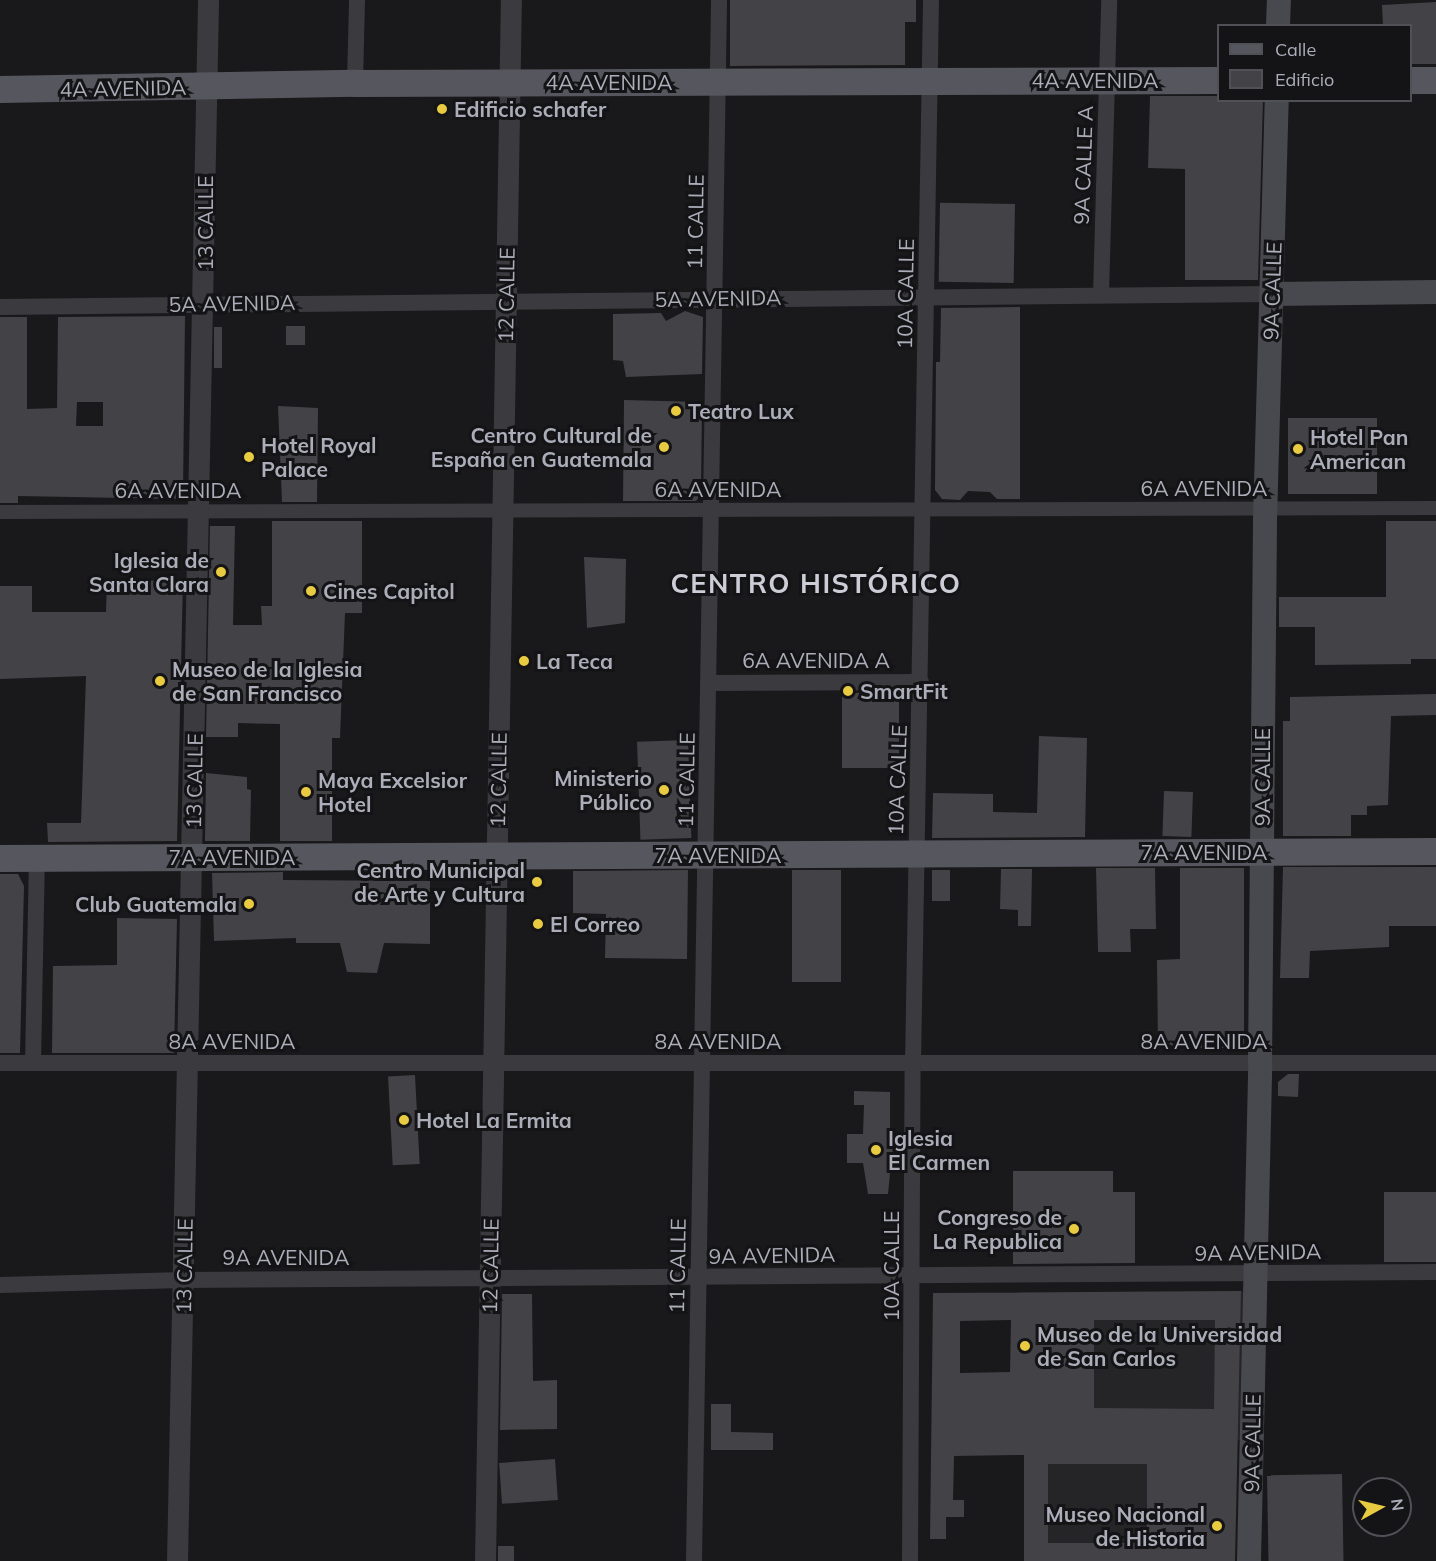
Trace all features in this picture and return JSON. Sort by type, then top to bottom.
[{"type":"main road","points":[[1278,0],[1278,24]]},
{"type":"main road","name":"4A AVENIDA","points":[[0,89],[355,83],[1217,80]]},
{"type":"main road","points":[[1412,80],[1436,80]]},
{"type":"main road","name":"9A CALLE","points":[[1249,1561],[1260,1063],[1266,509],[1277,102]]},
{"type":"main road","name":"5A AVENIDA","points":[[1272,294],[1436,292]]},
{"type":"main road","name":"7A AVENIDA","points":[[0,858],[1436,851]]},
{"type":"street","name":"13 CALLE","points":[[177,1561],[200,511],[208,0]]},
{"type":"street","points":[[355,83],[357,0]]},
{"type":"street","name":"12 CALLE","points":[[485,1561],[511,0]]},
{"type":"street","name":"11 CALLE","points":[[694,1561],[711,682],[719,0]]},
{"type":"street","name":"10A CALLE","points":[[910,1561],[914,1276],[913,1064],[925,510],[929,81],[932,0]]},
{"type":"street","name":"9A CALLE A","points":[[1101,295],[1109,0]]},
{"type":"street","name":"5A AVENIDA","points":[[0,307],[927,295],[1272,294]]},
{"type":"street","name":"6A AVENIDA","points":[[0,512],[1436,508]]},
{"type":"street","name":"6A AVENIDA A","points":[[711,682],[921,682]]},
{"type":"street","points":[[33,1063],[37,858]]},
{"type":"street","name":"8A AVENIDA","points":[[0,1063],[1436,1063]]},
{"type":"street","name":"9A AVENIDA","points":[[0,1285],[183,1280],[1256,1275],[1436,1272]]},
{"type":"shaded area","points":[[1247,1291],[1243,1440],[1173,1440],[1173,1561],[1024,1561],[1024,1440],[1066,1439],[1067,1292]]},
{"type":"building","points":[[730,0],[916,0],[916,22],[905,22],[905,65],[730,66]]},
{"type":"building","points":[[1436,2],[1436,64],[1412,64],[1412,24],[1383,24],[1382,5]]},
{"type":"building","points":[[1150,96],[1217,96],[1217,102],[1263,102],[1258,280],[1185,280],[1185,169],[1148,168]]},
{"type":"building","points":[[940,203],[1015,204],[1014,283],[939,282]]},
{"type":"building","points":[[1020,307],[1020,499],[997,499],[990,492],[968,491],[960,500],[942,499],[935,490],[936,362],[940,362],[941,308]]},
{"type":"building","points":[[685,311],[703,317],[702,374],[626,377],[623,361],[613,360],[613,314],[661,313],[666,321]]},
{"type":"building","points":[[185,316],[183,494],[178,499],[18,496],[18,503],[0,503],[0,317],[27,317],[27,409],[57,408],[58,317]],"holes":[[[77,402],[103,402],[103,426],[76,426]]]},
{"type":"building","points":[[286,326],[305,326],[305,345],[286,345]]},
{"type":"building","points":[[214,327],[222,327],[222,368],[214,368]]},
{"type":"building","name":"Centro Cultural de España en Guatemala","points":[[624,400],[702,402],[701,495],[696,501],[623,501]]},
{"type":"building","points":[[278,406],[318,408],[317,502],[282,502]]},
{"type":"building","points":[[1288,418],[1377,418],[1377,494],[1288,494]]},
{"type":"building","points":[[272,521],[362,521],[362,613],[345,613],[340,738],[332,738],[332,841],[280,841],[280,724],[238,723],[238,737],[206,737],[210,526],[235,526],[233,625],[262,625],[261,606],[272,606]]},
{"type":"building","points":[[1386,521],[1436,521],[1436,659],[1411,659],[1411,664],[1315,665],[1315,627],[1279,627],[1279,597],[1386,597]]},
{"type":"building","points":[[584,557],[626,559],[625,623],[587,628]]},
{"type":"building","points":[[107,580],[183,581],[177,841],[48,842],[47,823],[81,823],[86,676],[0,679],[0,586],[32,586],[32,612],[106,612]]},
{"type":"building","points":[[842,693],[899,693],[899,768],[842,768]]},
{"type":"building","points":[[1436,694],[1436,715],[1391,716],[1388,805],[1367,806],[1367,815],[1351,815],[1351,836],[1283,836],[1283,721],[1290,721],[1290,697]]},
{"type":"building","points":[[1039,736],[1087,738],[1085,837],[932,838],[933,793],[993,794],[993,812],[1037,813]]},
{"type":"building","name":"Ministerio Público","points":[[688,740],[691,838],[640,840],[637,742]]},
{"type":"building","points":[[206,773],[247,777],[247,789],[251,790],[250,841],[205,841]]},
{"type":"building","points":[[1164,791],[1193,792],[1191,837],[1162,836]]},
{"type":"building","points":[[1283,867],[1436,867],[1436,926],[1389,926],[1389,947],[1310,951],[1309,978],[1280,978]]},
{"type":"building","points":[[1096,868],[1155,868],[1156,929],[1130,929],[1131,952],[1098,952]]},
{"type":"building","points":[[1180,868],[1244,868],[1244,1048],[1158,1048],[1157,960],[1180,959]]},
{"type":"building","points":[[1001,869],[1032,869],[1031,926],[1018,926],[1018,910],[1000,909]]},
{"type":"building","points":[[688,870],[687,959],[605,958],[606,914],[573,913],[573,871]]},
{"type":"building","points":[[792,870],[841,870],[841,982],[792,982]]},
{"type":"building","points":[[932,870],[950,870],[950,901],[932,901]]},
{"type":"building","points":[[283,872],[283,880],[430,881],[430,944],[384,943],[377,973],[347,972],[340,943],[296,943],[296,938],[214,941],[212,873]]},
{"type":"building","points":[[0,874],[18,874],[24,886],[20,1053],[0,1053]]},
{"type":"building","points":[[117,918],[177,919],[174,1053],[52,1053],[53,966],[117,965]]},
{"type":"building","points":[[1288,1074],[1299,1074],[1298,1097],[1278,1096],[1278,1082]]},
{"type":"building","name":"Hotel La Ermita","points":[[415,1075],[420,1164],[393,1165],[388,1076]]},
{"type":"building","name":"Iglesia El Carmen","points":[[854,1091],[890,1092],[890,1137],[902,1138],[902,1163],[891,1163],[888,1194],[868,1194],[863,1163],[847,1163],[847,1134],[863,1134],[864,1105],[854,1105]]},
{"type":"building","name":"Congreso de La Republica","points":[[1013,1171],[1113,1171],[1113,1192],[1135,1192],[1135,1263],[1013,1264]]},
{"type":"building","points":[[1384,1192],[1436,1192],[1436,1262],[1384,1262]]},
{"type":"building","points":[[1241,1291],[1235,1561],[1024,1561],[1024,1455],[954,1456],[953,1500],[964,1500],[964,1517],[946,1517],[946,1539],[930,1539],[933,1293]],"holes":[[[1011,1320],[1010,1372],[960,1373],[960,1321]],[[1094,1320],[1215,1320],[1214,1409],[1094,1408]],[[1048,1464],[1147,1464],[1147,1543],[1048,1543]]]},
{"type":"building","points":[[502,1294],[532,1294],[533,1381],[557,1380],[557,1429],[500,1430]]},
{"type":"building","points":[[711,1404],[731,1404],[731,1432],[773,1433],[773,1450],[711,1450]]},
{"type":"building","points":[[555,1459],[558,1500],[502,1504],[499,1463]]},
{"type":"building","points":[[1342,1474],[1344,1561],[1269,1561],[1267,1475]]},
{"type":"building","points":[[498,1546],[514,1546],[514,1561],[498,1561]]},
{"type":"place","name":"Edificio schafer","points":[[442,109]]},
{"type":"place","name":"Teatro Lux","points":[[676,411]]},
{"type":"place","name":"Centro Cultural de España en Guatemala","points":[[664,447]]},
{"type":"place","name":"Hotel Pan American","points":[[1298,449]]},
{"type":"place","name":"Hotel Royal Palace","points":[[249,457]]},
{"type":"place","name":"Iglesia de Santa Clara","points":[[221,572]]},
{"type":"place","name":"Cines Capitol","points":[[311,591]]},
{"type":"place","name":"La Teca","points":[[524,661]]},
{"type":"place","name":"Museo de la Iglesia de San Francisco","points":[[160,681]]},
{"type":"place","name":"SmartFit","points":[[848,691]]},
{"type":"place","name":"Ministerio Público","points":[[664,790]]},
{"type":"place","name":"Maya Excelsior Hotel","points":[[306,792]]},
{"type":"place","name":"Centro Municipal de Arte y Cultura","points":[[537,882]]},
{"type":"place","name":"Club Guatemala","points":[[249,904]]},
{"type":"place","name":"El Correo","points":[[538,924]]},
{"type":"place","name":"Hotel La Ermita","points":[[404,1120]]},
{"type":"place","name":"Iglesia El Carmen","points":[[876,1150]]},
{"type":"place","name":"Congreso de La Republica","points":[[1074,1229]]},
{"type":"place","name":"Museo de la Universidad de San Carlos","points":[[1025,1346]]},
{"type":"place","name":"Museo Nacional de Historia","points":[[1217,1526]]},
{"type":"district","name":"CENTRO HISTÓRICO","points":[[816,584]]}]
